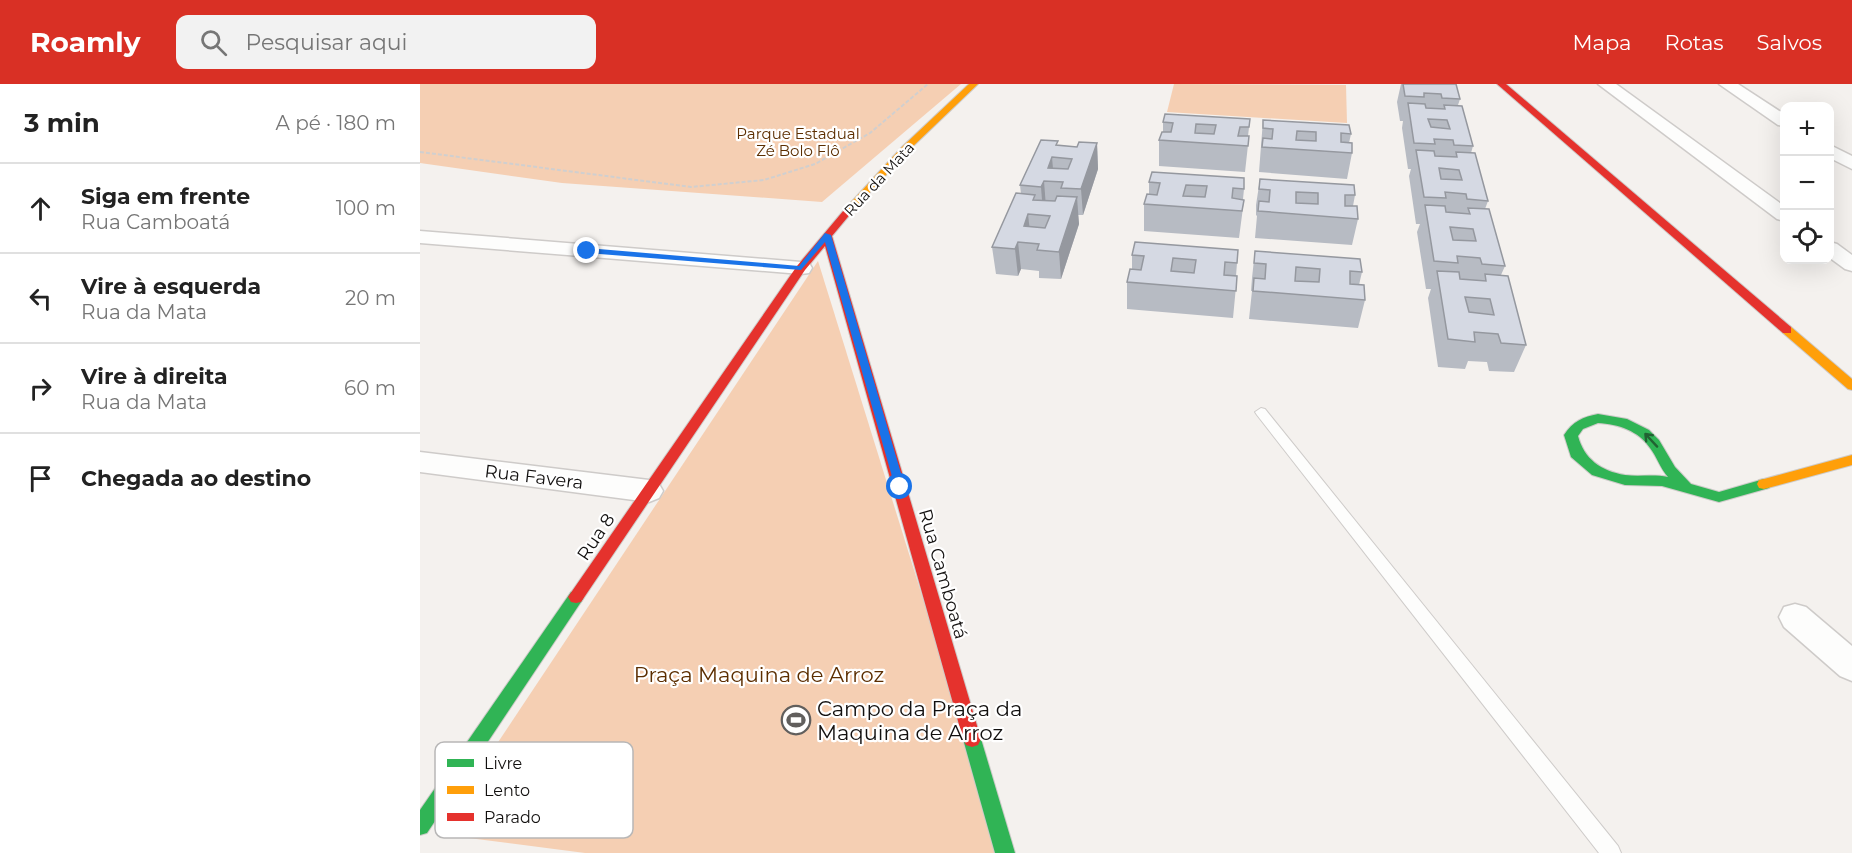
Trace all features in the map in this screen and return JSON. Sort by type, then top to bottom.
[{"type":"street","name":"Rua da Mata","points":[[801,268],[827,235],[920,134],[974,84]]},
{"type":"street","points":[[1501,84],[1852,386]]},
{"type":"street","points":[[1606,84],[1780,211]]},
{"type":"street","points":[[1727,84],[1780,118]]},
{"type":"street","points":[[1834,153],[1852,164]]},
{"type":"street","name":"Rua Camboatá","points":[[827,235],[1005,853]]},
{"type":"street","points":[[420,237],[801,268]]},
{"type":"street","points":[[1834,251],[1852,265]]},
{"type":"street","name":"Rua 8","points":[[477,742],[801,268]]},
{"type":"street","points":[[1685,486],[1667,468],[1653,441],[1635,427],[1602,418],[1582,422],[1575,427],[1571,435],[1576,454],[1597,471],[1625,480],[1662,481],[1711,495],[1728,495],[1852,460]]},
{"type":"street","name":"Rua Favera","points":[[420,462],[649,491]]},
{"type":"street","points":[[1795,617],[1852,666]]},
{"type":"street","name":"Rua 8","points":[[420,826],[435,804]]},
{"type":"lane","points":[[1261,412],[1611,853]]},
{"type":"path","points":[[420,152],[691,187],[764,180],[815,165],[870,133],[928,84]]},
{"type":"green space","name":"Parque Estadual Zé Bolo Flô","points":[[420,84],[961,84],[822,202],[562,183],[420,163]]},
{"type":"green space","points":[[1174,84],[1346,85],[1347,123],[1167,112]]},
{"type":"green space","name":"Praça Maquina de Arroz","points":[[818,261],[1002,853],[585,853],[468,838],[633,838],[633,742],[498,742]]},
{"type":"building","points":[[1403,84],[1456,84],[1460,99],[1442,98],[1441,94],[1424,93],[1424,97],[1405,96]]},
{"type":"building","points":[[1408,103],[1425,104],[1426,108],[1445,109],[1444,105],[1462,106],[1473,146],[1454,145],[1453,140],[1434,139],[1435,144],[1414,143]],"holes":[[[1428,119],[1447,120],[1450,129],[1431,127]]]},
{"type":"building","points":[[1165,114],[1250,119],[1249,127],[1240,127],[1238,136],[1249,136],[1248,146],[1159,140],[1162,132],[1171,132],[1173,123],[1163,122]],"holes":[[[1196,124],[1216,125],[1214,134],[1195,133]]]},
{"type":"building","points":[[1263,120],[1349,125],[1351,134],[1341,133],[1341,142],[1352,143],[1352,153],[1262,147],[1263,138],[1272,139],[1273,129],[1263,128]],"holes":[[[1297,131],[1316,132],[1316,141],[1296,140]]]},
{"type":"building","points":[[1041,140],[1058,141],[1056,145],[1077,147],[1079,142],[1097,143],[1081,189],[1061,188],[1063,182],[1044,181],[1041,187],[1020,185]],"holes":[[[1052,157],[1072,159],[1068,169],[1048,168]]]},
{"type":"building","points":[[1416,150],[1434,151],[1435,156],[1457,157],[1456,152],[1475,153],[1488,201],[1467,199],[1466,194],[1445,192],[1446,198],[1424,197]],"holes":[[[1439,168],[1459,170],[1462,180],[1441,179]]]},
{"type":"building","points":[[1152,172],[1244,178],[1244,189],[1233,188],[1232,198],[1244,200],[1242,211],[1144,204],[1147,194],[1157,195],[1160,183],[1149,182]],"holes":[[[1186,185],[1207,186],[1205,197],[1183,196]]]},
{"type":"building","points":[[1260,179],[1354,185],[1355,195],[1345,195],[1345,206],[1357,206],[1358,219],[1258,211],[1259,201],[1269,202],[1270,190],[1259,189]],"holes":[[[1296,192],[1318,193],[1318,204],[1296,203]]]},
{"type":"building","points":[[1016,193],[1035,195],[1033,200],[1055,201],[1057,196],[1077,197],[1059,252],[1037,250],[1039,244],[1018,242],[1015,249],[992,247]],"holes":[[[1028,214],[1050,216],[1045,228],[1024,226]]]},
{"type":"building","points":[[1425,205],[1445,206],[1446,212],[1470,214],[1468,208],[1489,209],[1505,266],[1482,264],[1480,258],[1457,256],[1458,263],[1434,261]],"holes":[[[1450,227],[1473,229],[1476,241],[1453,240]]]},
{"type":"building","points":[[1135,242],[1238,250],[1237,263],[1225,262],[1224,275],[1237,276],[1236,291],[1127,282],[1130,269],[1141,270],[1144,256],[1132,255]],"holes":[[[1173,258],[1196,260],[1194,273],[1171,271]]]},
{"type":"building","points":[[1255,251],[1360,259],[1362,272],[1350,271],[1350,284],[1364,285],[1365,300],[1253,291],[1254,278],[1265,279],[1266,264],[1254,263]],"holes":[[[1296,267],[1320,269],[1319,282],[1295,281]]]},
{"type":"building","points":[[1437,271],[1459,272],[1460,279],[1486,281],[1485,274],[1508,276],[1526,345],[1501,343],[1498,334],[1474,332],[1475,342],[1448,339]],"holes":[[[1465,297],[1490,299],[1494,315],[1469,312]]]},
{"type":"traffic: fast","points":[[1685,486],[1670,471],[1652,441],[1634,427],[1622,422],[1598,418],[1587,420],[1571,435],[1576,454],[1597,471],[1625,480],[1662,481],[1719,497],[1764,484]]},
{"type":"traffic: fast","points":[[477,742],[576,597]]},
{"type":"traffic: fast","points":[[972,739],[1005,853]]},
{"type":"traffic: fast","points":[[420,826],[435,804]]},
{"type":"traffic: slow","points":[[847,212],[905,149],[974,84]]},
{"type":"traffic: slow","points":[[1787,330],[1852,386]]},
{"type":"traffic: slow","points":[[1764,484],[1852,460]]},
{"type":"traffic: jam","points":[[1501,84],[1787,330]]},
{"type":"traffic: jam","points":[[576,597],[801,268],[847,212]]},
{"type":"traffic: jam","points":[[827,235],[972,739]]},
{"type":"place","name":"Campo da Praça da Maquina de Arroz","points":[[796,720]]},
{"type":"route","points":[[587,251],[801,268],[827,235],[900,487]]}]
